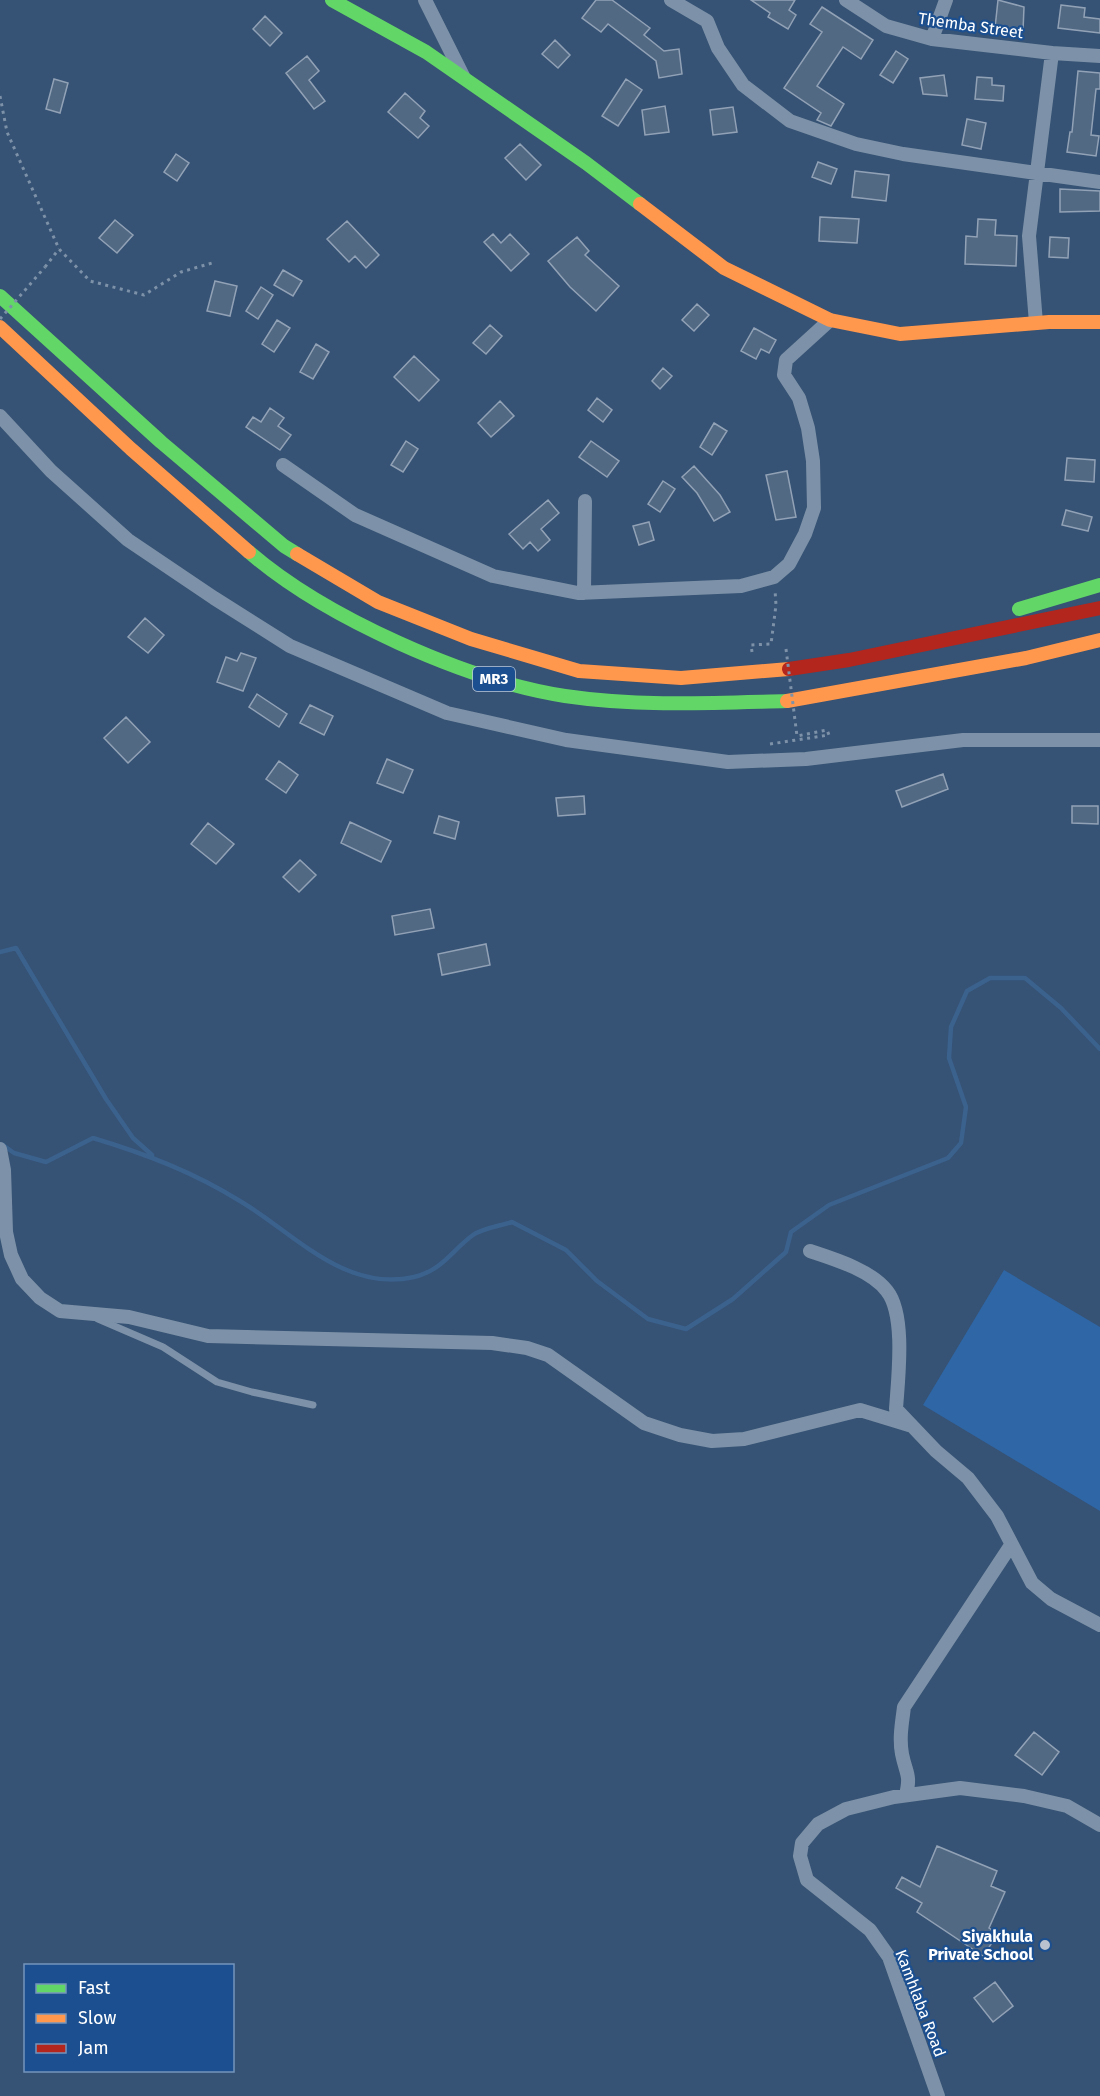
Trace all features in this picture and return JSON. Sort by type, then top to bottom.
[{"type":"main road","points":[[332,0],[426,52],[586,163],[724,268],[830,320],[900,334],[1036,323],[1100,322]]},
{"type":"main road","name":"MR3","points":[[0,296],[161,442],[284,546],[378,602],[471,639],[579,671],[681,678],[768,672],[849,660],[1100,608]]},
{"type":"main road","name":"MR3","points":[[0,327],[131,449],[267,568],[361,626],[476,674],[564,696],[642,703],[793,701],[1026,658],[1100,640]]},
{"type":"main road","points":[[849,660],[1100,585]]},
{"type":"main road","points":[[1026,658],[1100,647]]},
{"type":"street","points":[[425,0],[464,78]]},
{"type":"street","points":[[671,0],[707,21],[718,48],[743,84],[790,122],[856,144],[1100,182]]},
{"type":"street","points":[[691,12],[700,0]]},
{"type":"street","name":"Themba Street","points":[[846,0],[886,26],[932,39],[1052,53],[1100,56]]},
{"type":"street","points":[[932,39],[946,0]]},
{"type":"street","points":[[1036,323],[1029,236],[1052,53]]},
{"type":"street","points":[[283,465],[355,515],[493,576],[584,593],[741,586],[774,577],[789,564],[805,534],[814,508],[813,461],[808,428],[799,398],[784,375],[786,360],[830,320]]},
{"type":"street","points":[[0,416],[51,471],[128,540],[214,598],[290,646],[447,713],[567,740],[728,762],[806,759],[963,740],[1100,740]]},
{"type":"street","points":[[584,593],[585,501]]},
{"type":"street","points":[[0,1149],[4,1170],[6,1232],[11,1255],[22,1279],[49,1306],[60,1311],[129,1317],[208,1336],[492,1343],[527,1348],[548,1355],[644,1423],[680,1435],[712,1441],[772,1434],[860,1410],[909,1425]]},
{"type":"street","points":[[810,1251],[868,1276],[887,1291],[897,1314],[896,1408],[909,1425],[968,1478],[997,1516],[1032,1583],[1051,1599],[1100,1625]]},
{"type":"street","points":[[906,1796],[910,1778],[902,1756],[900,1736],[904,1707],[1011,1545]]},
{"type":"street","name":"Kamhlaba Road","points":[[938,2096],[889,1957],[870,1930],[807,1880],[800,1856],[802,1843],[818,1824],[846,1809],[906,1796],[960,1788],[1024,1796],[1067,1806],[1100,1825]]},
{"type":"lane","points":[[88,1314],[164,1347],[217,1382],[314,1405]]},
{"type":"path","points":[[0,96],[7,132],[60,249],[90,281],[144,295],[181,272],[212,263]]},
{"type":"path","points":[[0,319],[60,249]]},
{"type":"path","points":[[763,651],[751,652],[751,645],[771,644],[776,605],[774,577]]},
{"type":"path","points":[[765,745],[829,735],[827,730],[797,736],[786,649],[775,650]]},
{"type":"shaded area","points":[[1004,1270],[1100,1327],[1100,1511],[923,1405]]},
{"type":"building","points":[[596,0],[612,0],[650,28],[644,35],[664,51],[679,49],[682,74],[659,78],[656,61],[608,24],[601,32],[582,18]]},
{"type":"building","points":[[751,0],[795,0],[789,10],[796,15],[788,29],[768,17],[770,13]]},
{"type":"building","points":[[998,0],[1024,7],[1023,31],[995,28]]},
{"type":"building","points":[[1061,5],[1085,8],[1084,17],[1100,19],[1100,33],[1058,28]]},
{"type":"building","points":[[822,7],[873,40],[861,59],[843,47],[817,86],[844,104],[831,126],[817,120],[821,113],[784,88],[822,32],[810,24]]},
{"type":"building","points":[[265,16],[282,33],[270,46],[253,29]]},
{"type":"building","points":[[555,40],[570,55],[558,68],[542,54]]},
{"type":"building","points":[[896,51],[908,59],[893,83],[880,75]]},
{"type":"building","points":[[307,56],[319,71],[309,80],[325,101],[314,109],[286,73]]},
{"type":"building","points":[[1078,71],[1100,73],[1100,89],[1096,89],[1091,135],[1099,136],[1096,156],[1067,152],[1070,132],[1072,132]]},
{"type":"building","points":[[944,75],[947,96],[923,94],[920,78]]},
{"type":"building","points":[[977,77],[992,78],[992,85],[1004,86],[1003,101],[975,99]]},
{"type":"building","points":[[54,79],[68,83],[60,113],[46,109]]},
{"type":"building","points":[[626,79],[642,90],[618,126],[602,116]]},
{"type":"building","points":[[405,93],[425,111],[420,118],[429,126],[418,138],[388,112]]},
{"type":"building","points":[[665,106],[669,132],[645,135],[642,110]]},
{"type":"building","points":[[733,107],[737,132],[713,135],[710,110]]},
{"type":"building","points":[[967,119],[986,123],[981,149],[962,145]]},
{"type":"building","points":[[520,144],[541,165],[526,180],[505,158]]},
{"type":"building","points":[[176,154],[189,163],[177,181],[164,172]]},
{"type":"building","points":[[818,162],[837,169],[831,184],[812,177]]},
{"type":"building","points":[[855,171],[889,175],[886,201],[852,197]]},
{"type":"building","points":[[1060,189],[1100,191],[1100,211],[1060,212]]},
{"type":"building","points":[[820,217],[859,219],[857,243],[819,241]]},
{"type":"building","points":[[978,219],[996,220],[995,235],[1017,236],[1016,266],[965,264],[966,236],[977,237]]},
{"type":"building","points":[[115,220],[133,235],[117,253],[99,238]]},
{"type":"building","points":[[347,221],[379,255],[366,268],[355,256],[349,262],[327,239]]},
{"type":"building","points":[[493,234],[501,243],[510,234],[529,254],[511,271],[484,242]]},
{"type":"building","points":[[577,237],[589,251],[585,255],[619,286],[596,311],[570,287],[548,261]]},
{"type":"building","points":[[1050,237],[1069,238],[1068,258],[1049,257]]},
{"type":"building","points":[[283,270],[302,281],[293,296],[274,285]]},
{"type":"building","points":[[215,281],[237,286],[230,316],[207,311]]},
{"type":"building","points":[[261,287],[273,295],[258,319],[246,311]]},
{"type":"building","points":[[697,304],[709,315],[694,331],[682,320]]},
{"type":"building","points":[[277,320],[290,328],[274,352],[262,344]]},
{"type":"building","points":[[490,325],[502,336],[486,354],[473,343]]},
{"type":"building","points":[[754,328],[776,340],[769,353],[761,349],[756,359],[741,351]]},
{"type":"building","points":[[316,344],[329,352],[313,379],[300,372]]},
{"type":"building","points":[[414,356],[439,380],[419,401],[394,377]]},
{"type":"building","points":[[663,368],[672,376],[660,389],[652,381]]},
{"type":"building","points":[[597,398],[612,410],[603,422],[588,410]]},
{"type":"building","points":[[500,401],[514,416],[491,437],[478,423]]},
{"type":"building","points":[[270,408],[284,418],[278,426],[291,435],[280,450],[246,427],[253,417],[261,422]]},
{"type":"building","points":[[714,423],[727,431],[712,455],[700,447]]},
{"type":"building","points":[[406,441],[418,449],[403,472],[391,465]]},
{"type":"building","points":[[591,441],[619,461],[607,477],[579,457]]},
{"type":"building","points":[[1067,458],[1095,460],[1094,482],[1065,480]]},
{"type":"building","points":[[694,466],[720,495],[730,512],[714,521],[697,493],[682,477]]},
{"type":"building","points":[[787,471],[796,517],[776,520],[766,475]]},
{"type":"building","points":[[663,481],[675,489],[660,512],[648,504]]},
{"type":"building","points":[[548,500],[559,513],[541,529],[550,540],[538,551],[530,542],[523,549],[509,534]]},
{"type":"building","points":[[1066,510],[1092,517],[1088,531],[1062,525]]},
{"type":"building","points":[[649,522],[654,540],[639,545],[633,526]]},
{"type":"building","points":[[145,618],[164,635],[148,653],[128,637]]},
{"type":"building","points":[[241,653],[256,658],[243,691],[217,682],[226,657],[237,661]]},
{"type":"building","points":[[257,694],[287,714],[279,727],[249,707]]},
{"type":"building","points":[[310,705],[333,716],[324,735],[300,723]]},
{"type":"building","points":[[126,717],[150,742],[128,763],[104,738]]},
{"type":"building","points":[[387,759],[413,770],[403,793],[377,783]]},
{"type":"building","points":[[279,761],[298,775],[286,793],[266,779]]},
{"type":"building","points":[[943,774],[948,789],[902,807],[896,791]]},
{"type":"building","points":[[584,796],[585,814],[558,816],[556,798]]},
{"type":"building","points":[[1072,806],[1098,806],[1098,824],[1072,823]]},
{"type":"building","points":[[439,816],[459,822],[455,839],[434,833]]},
{"type":"building","points":[[350,822],[391,841],[381,862],[341,843]]},
{"type":"building","points":[[208,823],[234,844],[216,864],[191,844]]},
{"type":"building","points":[[300,860],[316,875],[299,892],[283,877]]},
{"type":"building","points":[[430,909],[434,928],[395,935],[392,916]]},
{"type":"building","points":[[486,944],[490,965],[442,975],[438,954]]},
{"type":"building","points":[[1034,1732],[1059,1752],[1042,1775],[1015,1755]]},
{"type":"building","points":[[937,1846],[997,1871],[991,1886],[1005,1892],[989,1928],[998,1934],[983,1956],[917,1912],[922,1903],[896,1888],[902,1877],[920,1887]]},
{"type":"building","points":[[995,1982],[1013,2006],[993,2022],[974,1998]]},
{"type":"waterway","points":[[0,952],[16,948],[106,1099],[133,1138],[152,1155]]},
{"type":"waterway","points":[[3,1145],[14,1153],[46,1162],[93,1138],[132,1151],[187,1173],[240,1201],[321,1257],[365,1276],[389,1280],[424,1274],[440,1265],[477,1233],[512,1222],[566,1250],[597,1281],[648,1319],[686,1329],[733,1299],[786,1252],[791,1232],[829,1205],[948,1158],[961,1143],[966,1107],[949,1058],[951,1027],[967,991],[990,978],[1025,978],[1061,1008],[1100,1049]]},
{"type":"traffic: fast","points":[[332,0],[426,52],[586,163],[640,204]]},
{"type":"traffic: fast","points":[[0,296],[161,442],[284,546],[297,554]]},
{"type":"traffic: fast","points":[[249,552],[316,600],[398,643],[442,661],[526,688],[565,696],[620,702],[787,701]]},
{"type":"traffic: fast","points":[[1019,609],[1100,585]]},
{"type":"traffic: slow","points":[[640,204],[724,268],[830,320],[900,334],[1049,322],[1100,322]]},
{"type":"traffic: slow","points":[[0,327],[131,449],[249,552]]},
{"type":"traffic: slow","points":[[297,554],[378,602],[471,639],[579,671],[681,678],[789,669]]},
{"type":"traffic: slow","points":[[787,701],[1026,658],[1100,640]]},
{"type":"traffic: jam","points":[[789,669],[849,660],[1100,608]]},
{"type":"place","name":"Siyakhula Private School","points":[[1045,1945]]}]
